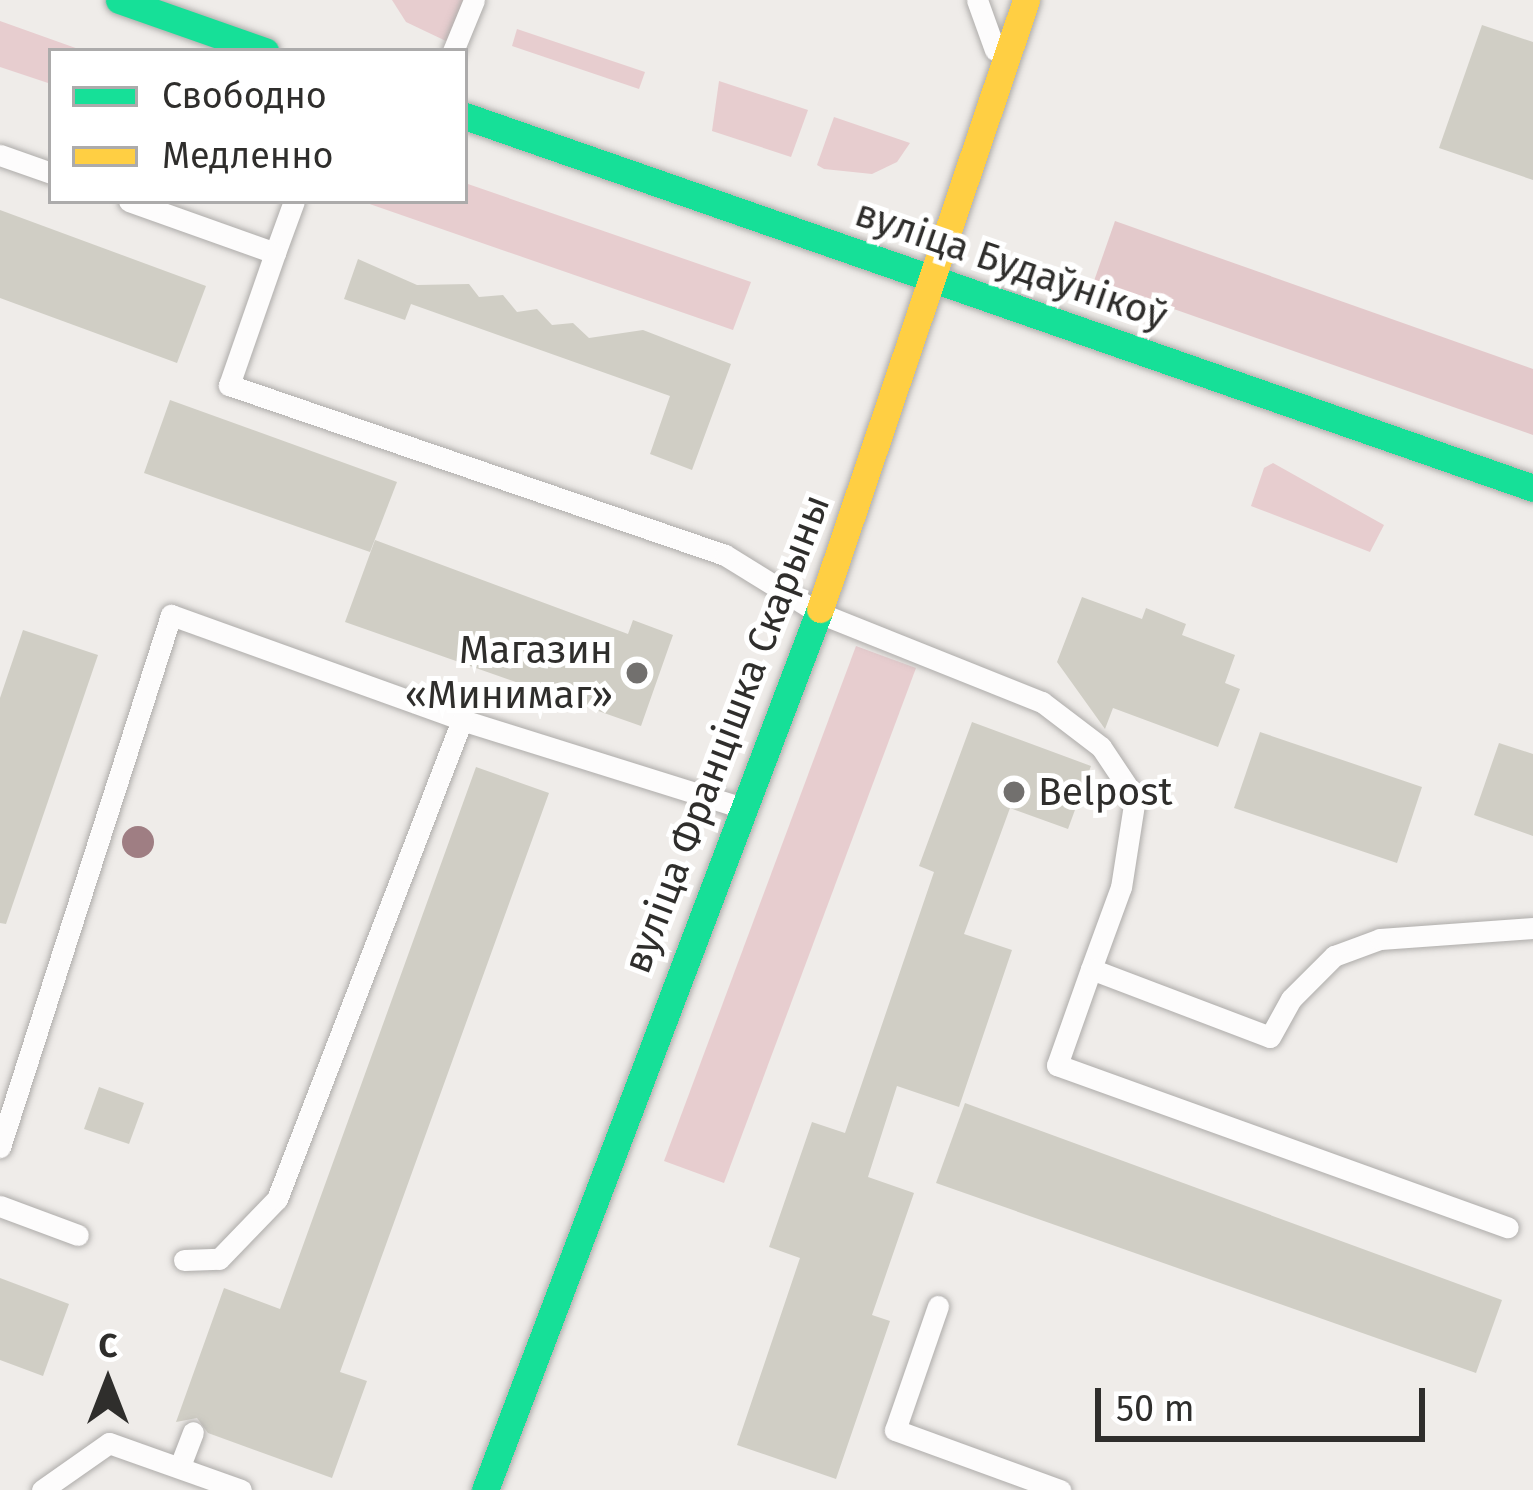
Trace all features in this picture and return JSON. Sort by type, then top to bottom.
[{"type":"main road","points":[[119,0],[256,48]]},
{"type":"main road","name":"вуліца Францішка Скарыны","points":[[485,1490],[819,613],[1026,0]]},
{"type":"main road","name":"вуліца Будаўнікоў","points":[[468,117],[1533,488]]},
{"type":"lane","points":[[454,48],[474,0]]},
{"type":"lane","points":[[977,0],[1002,69]]},
{"type":"lane","points":[[0,155],[48,172]]},
{"type":"lane","points":[[137,204],[275,253]]},
{"type":"lane","points":[[293,204],[229,386],[725,555],[819,613],[1042,702],[1101,747],[1135,798],[1121,887],[1057,1065],[1508,1227]]},
{"type":"lane","points":[[0,1147],[171,615],[462,720],[742,808]]},
{"type":"lane","points":[[184,1260],[219,1259],[277,1199],[462,720]]},
{"type":"lane","points":[[1091,969],[1270,1036],[1291,999],[1334,956],[1380,939],[1533,928]]},
{"type":"lane","points":[[0,1206],[78,1234]]},
{"type":"lane","points":[[938,1306],[895,1430],[1060,1490]]},
{"type":"lane","points":[[180,1466],[193,1432]]},
{"type":"lane","points":[[42,1490],[109,1443],[241,1490]]},
{"type":"shaded area","points":[[392,0],[463,0],[448,42],[406,22]]},
{"type":"shaded area","points":[[0,21],[76,48],[48,48],[48,83],[0,67]]},
{"type":"shaded area","points":[[517,29],[645,72],[639,89],[512,46]]},
{"type":"shaded area","points":[[719,81],[808,110],[791,157],[712,131]]},
{"type":"shaded area","points":[[834,117],[910,143],[897,162],[872,174],[824,169],[817,165]]},
{"type":"shaded area","points":[[468,184],[751,282],[733,330],[370,204],[468,204]]},
{"type":"shaded area","points":[[1115,221],[1533,369],[1533,435],[1094,281]]},
{"type":"shaded area","points":[[1273,463],[1384,525],[1370,552],[1251,506],[1264,468]]},
{"type":"shaded area","points":[[856,646],[916,668],[724,1183],[664,1161]]},
{"type":"building","points":[[1482,25],[1533,42],[1533,180],[1439,148]]},
{"type":"building","points":[[0,210],[206,286],[177,363],[0,298]]},
{"type":"building","points":[[358,259],[417,285],[469,284],[479,297],[503,295],[517,312],[537,309],[552,325],[573,323],[589,338],[643,330],[731,364],[692,470],[650,454],[670,396],[411,304],[405,320],[344,299]]},
{"type":"building","points":[[170,400],[397,482],[370,552],[144,473]]},
{"type":"building","points":[[375,540],[628,634],[633,620],[673,635],[641,726],[345,622]]},
{"type":"building","points":[[1082,597],[1142,619],[1146,608],[1186,624],[1182,635],[1235,655],[1225,683],[1240,689],[1218,747],[1113,708],[1105,729],[1057,662]]},
{"type":"building","points":[[23,630],[98,655],[6,924],[0,923],[0,698]]},
{"type":"building","points":[[972,722],[1091,766],[1068,829],[1010,808],[964,934],[1012,950],[959,1107],[897,1086],[868,1177],[914,1193],[872,1315],[890,1321],[836,1479],[737,1445],[800,1258],[769,1247],[812,1122],[845,1133],[934,872],[919,866]]},
{"type":"building","points":[[1260,732],[1422,787],[1397,863],[1234,808]]},
{"type":"building","points":[[1499,743],[1533,754],[1533,836],[1474,815]]},
{"type":"building","points":[[476,767],[549,793],[340,1372],[367,1381],[332,1478],[208,1433],[197,1418],[176,1422],[224,1288],[280,1309]]},
{"type":"building","points":[[99,1087],[144,1103],[129,1144],[84,1129]]},
{"type":"building","points":[[965,1103],[1502,1300],[1476,1373],[936,1183]]},
{"type":"building","points":[[0,1278],[69,1304],[43,1376],[0,1360]]},
{"type":"traffic: fast","points":[[119,0],[256,48]]},
{"type":"traffic: fast","points":[[468,117],[1533,488]]},
{"type":"traffic: fast","points":[[485,1490],[820,609]]},
{"type":"traffic: slow","points":[[820,609],[1026,0]]},
{"type":"place","name":"Магазин «Минимаг»","points":[[637,673]]},
{"type":"place","name":"Belpost","points":[[1014,792]]}]
